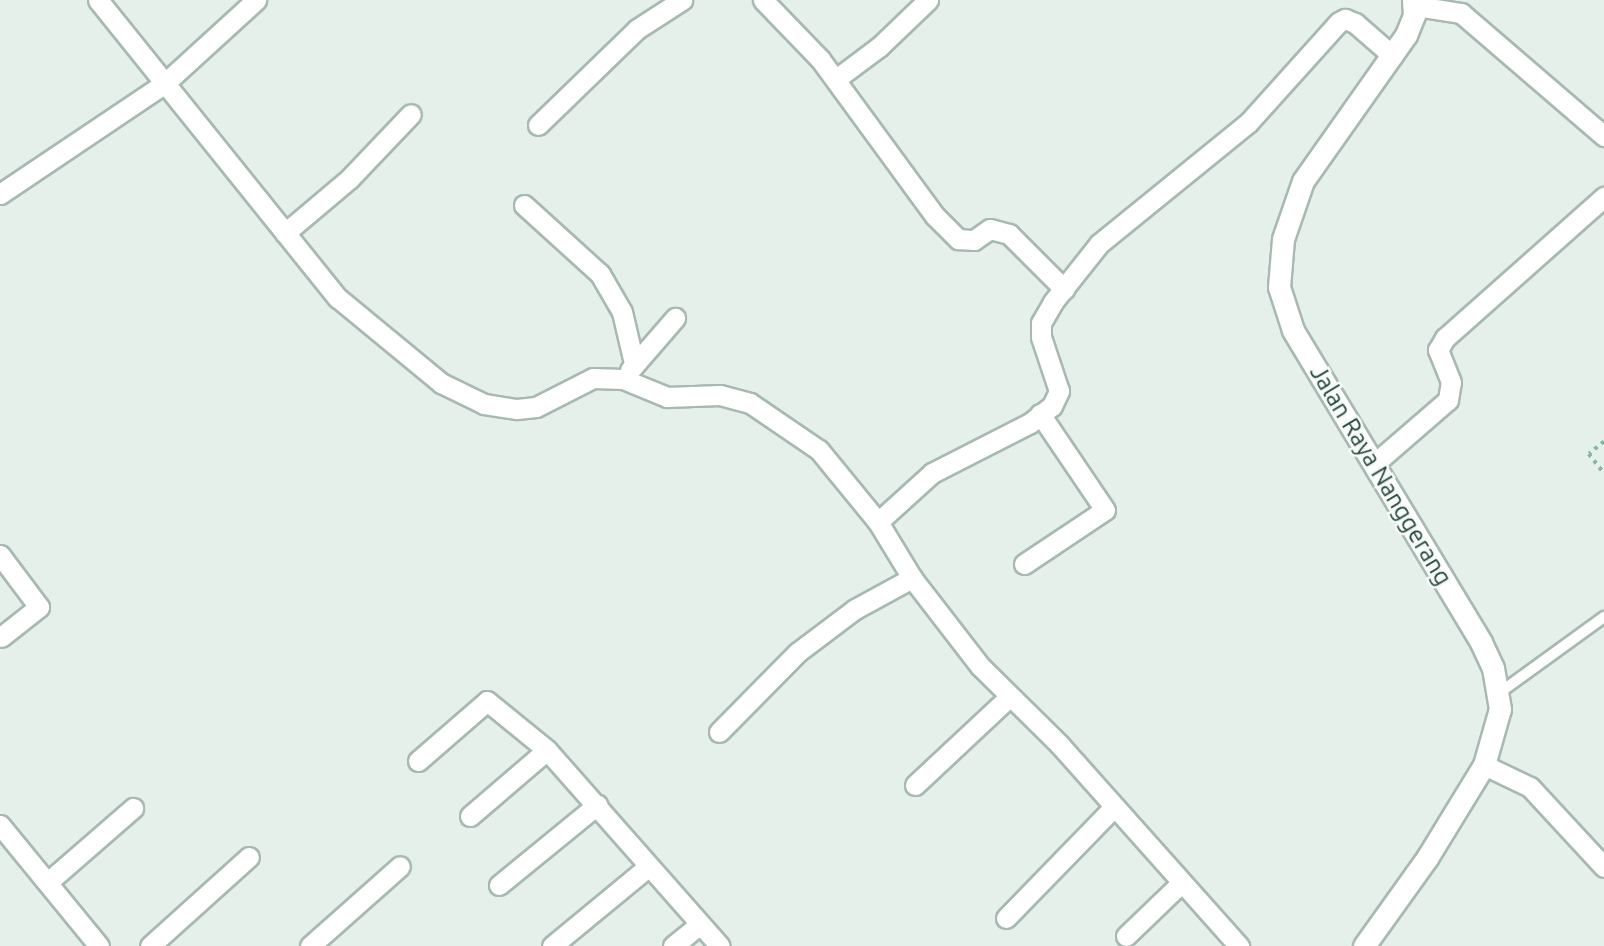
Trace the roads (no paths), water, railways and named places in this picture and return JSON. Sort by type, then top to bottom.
[{"type":"street","points":[[98,0],[338,298],[415,365],[460,395],[498,408],[536,407],[580,382],[629,371],[675,318]]},
{"type":"street","points":[[0,194],[164,84],[256,0]]},
{"type":"street","points":[[538,125],[637,29],[682,0]]},
{"type":"street","points":[[763,0],[797,32],[836,79],[935,216],[958,239],[974,240],[990,229],[1009,234],[1063,289]]},
{"type":"street","points":[[836,79],[879,47],[928,0]]},
{"type":"street","points":[[1414,3],[1461,13],[1604,136]]},
{"type":"street","name":"Jalan Raya Nanggerang","points":[[1364,946],[1427,858],[1484,765],[1498,729],[1499,693],[1481,642],[1293,330],[1284,309],[1279,266],[1292,212],[1314,161],[1393,56],[1414,3]]},
{"type":"street","points":[[878,522],[932,473],[1040,414],[1059,391],[1044,351],[1041,323],[1063,289],[1119,226],[1248,122],[1339,22],[1345,19],[1355,23],[1393,56]]},
{"type":"street","points":[[285,233],[341,187],[411,114]]},
{"type":"street","points":[[1374,464],[1448,400],[1451,382],[1438,350],[1445,338],[1604,197]]},
{"type":"street","points":[[524,205],[581,252],[600,274],[622,312],[629,371],[667,397],[720,395],[750,403],[819,450],[878,522],[912,578],[1009,697],[1059,744],[1180,884],[1239,946]]},
{"type":"street","points":[[1024,565],[1105,510],[1040,414]]},
{"type":"street","points":[[0,555],[39,607],[1,637]]},
{"type":"street","points":[[719,732],[798,652],[855,609],[912,578]]},
{"type":"street","points":[[915,785],[1009,697]]},
{"type":"street","points":[[418,761],[487,701],[547,750],[597,805],[698,926],[720,946]]},
{"type":"street","points":[[470,816],[547,750]]},
{"type":"street","points":[[1484,765],[1530,787],[1604,867]]},
{"type":"street","points":[[499,885],[597,805]]},
{"type":"street","points":[[1006,918],[1114,807]]},
{"type":"street","points":[[47,882],[133,808]]},
{"type":"street","points":[[0,825],[99,946]]},
{"type":"street","points":[[150,946],[249,856]]},
{"type":"street","points":[[310,946],[400,866]]},
{"type":"street","points":[[552,946],[648,867]]},
{"type":"street","points":[[1126,936],[1180,884]]},
{"type":"street","points":[[673,946],[698,926]]},
{"type":"lane","points":[[1499,693],[1604,617]]}]
